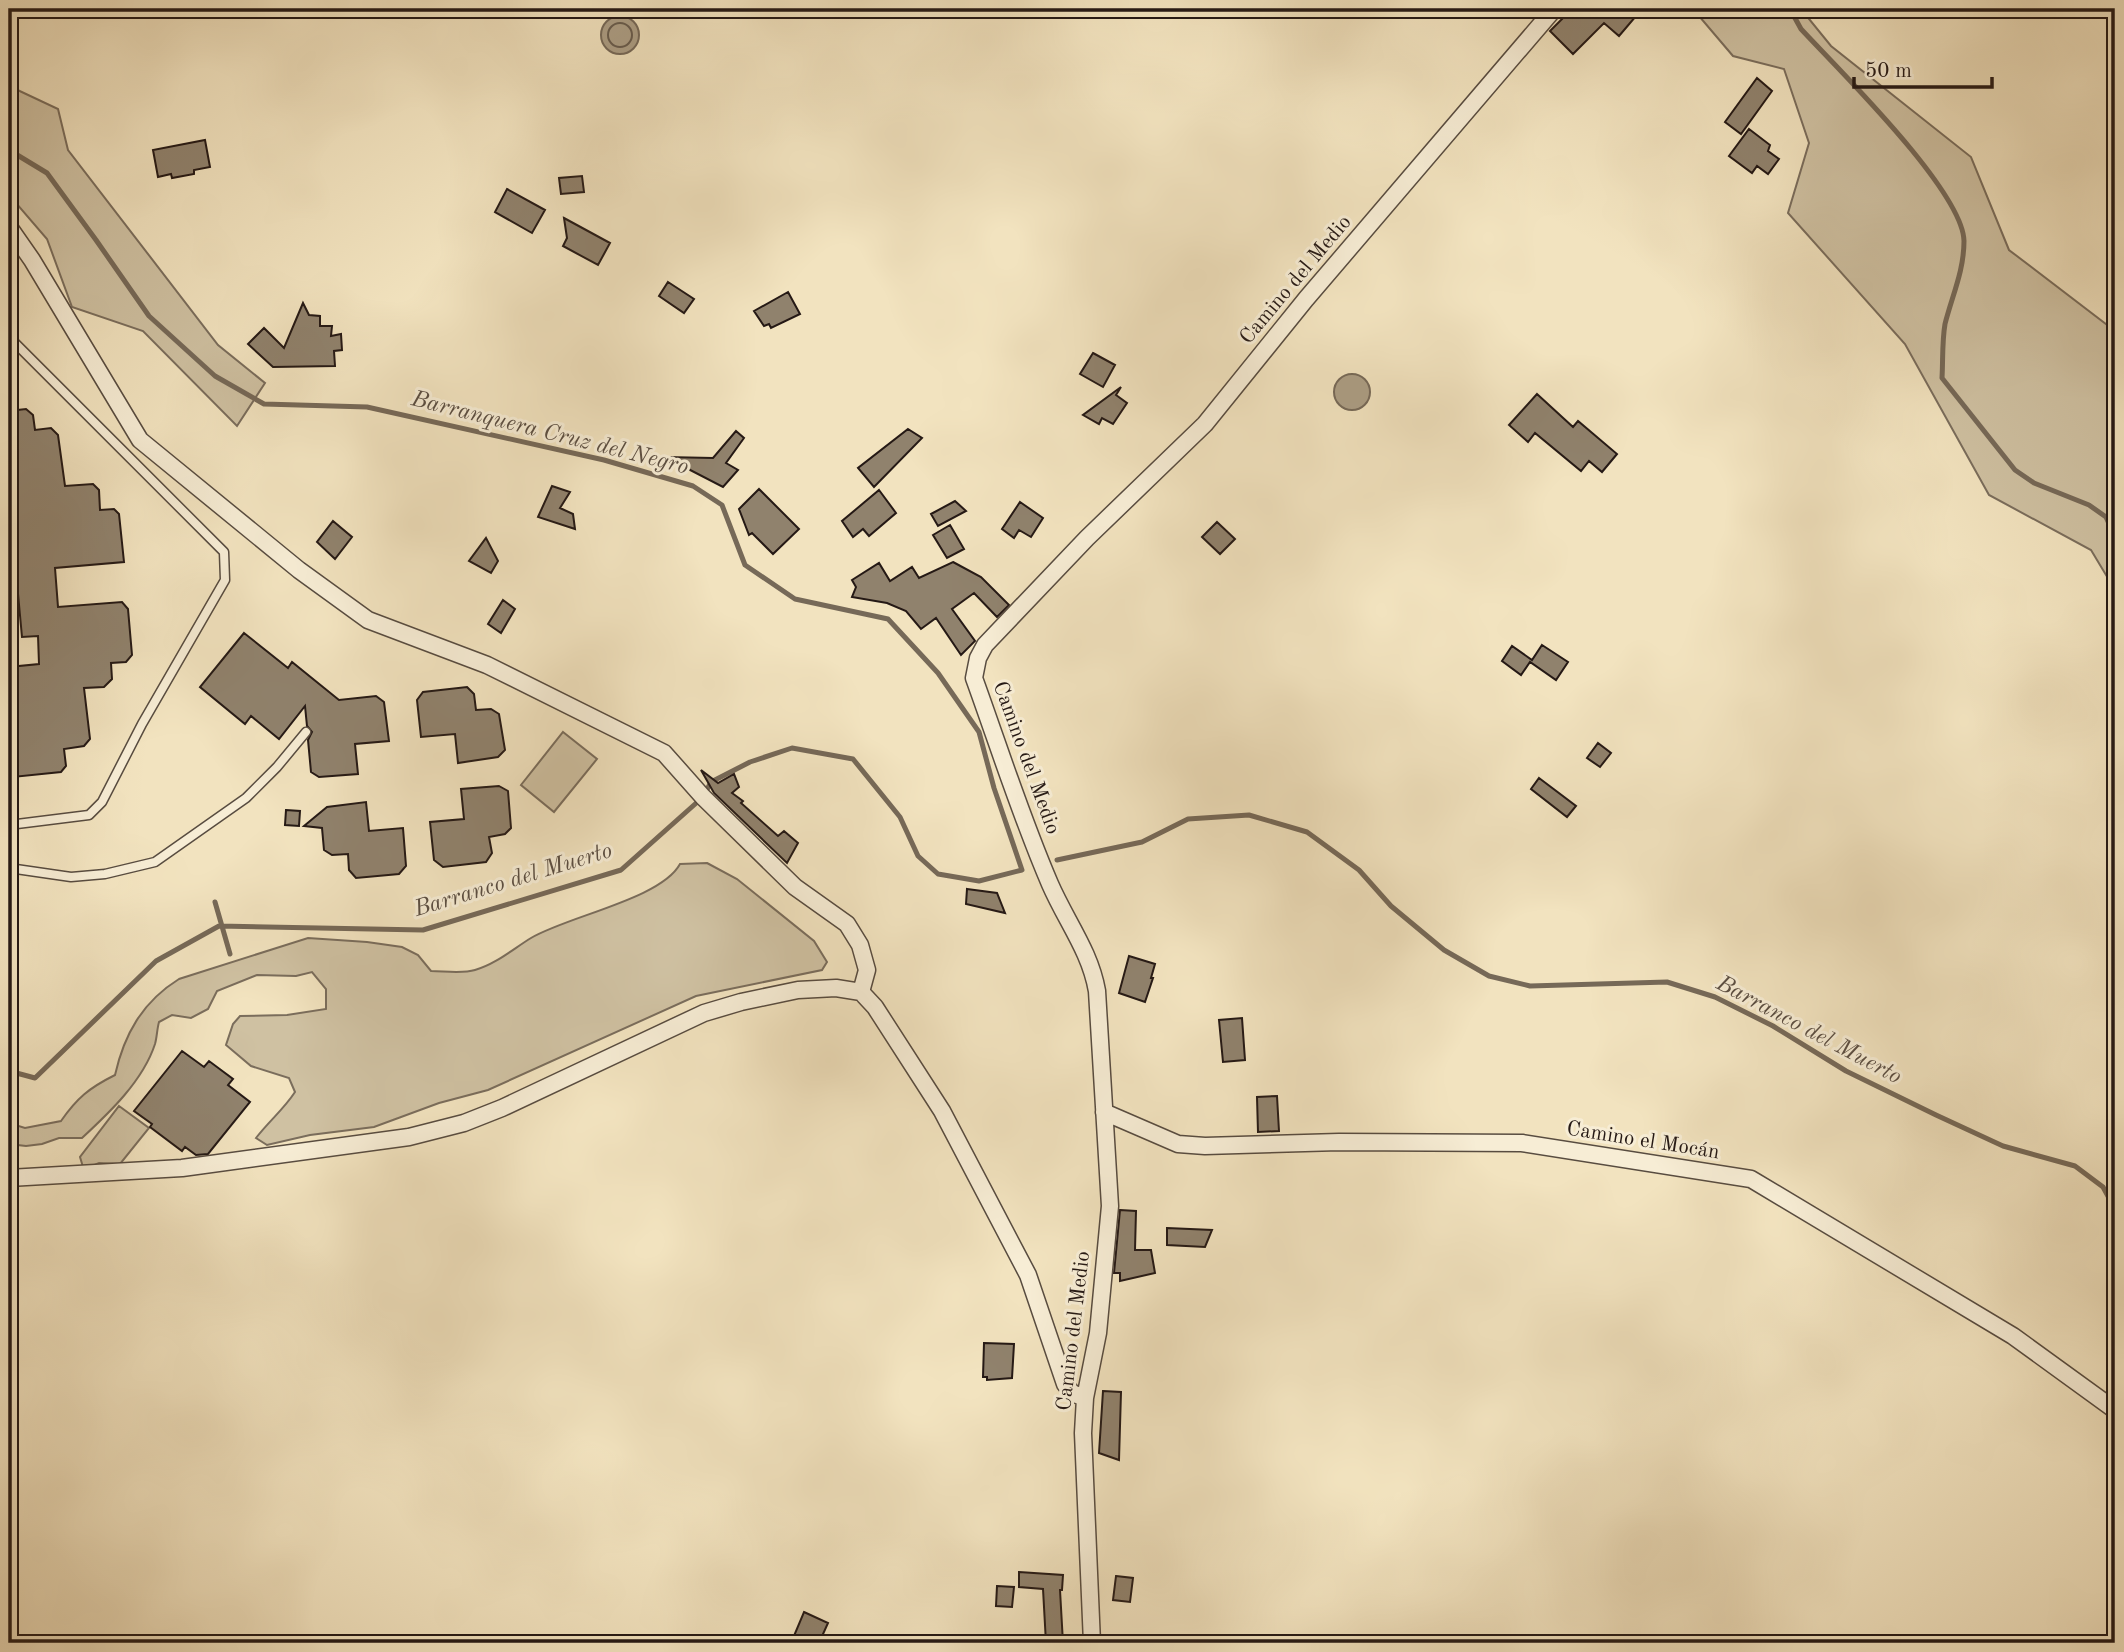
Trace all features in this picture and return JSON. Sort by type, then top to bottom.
[{"type":"street","name":"Camino del Medio","points":[[1092,1643],[1083,1433],[1085,1398],[1098,1333],[1110,1206],[1097,991],[1093,969],[1051,886],[974,678],[978,658],[985,645],[1087,538],[1205,424],[1306,299],[1554,9]]},
{"type":"street","points":[[9,227],[32,260],[140,440],[299,570],[368,620],[487,665],[664,753],[703,797],[795,887],[846,924],[860,945],[867,970],[861,992]]},
{"type":"street","points":[[9,1178],[183,1168],[409,1137],[464,1123],[502,1108],[704,1013],[798,990],[836,988],[861,992],[875,1007],[942,1111],[1028,1275],[1065,1384],[1072,1393],[1085,1398]]},
{"type":"street","name":"Camino el Mocán","points":[[1104,1112],[1178,1144],[1522,1143],[1751,1180],[2013,1336],[2115,1410]]},
{"type":"lane","points":[[9,337],[223,552],[225,580],[142,724],[102,802],[89,815],[9,825]]},
{"type":"lane","points":[[9,868],[71,877],[105,874],[155,862],[246,798],[306,732]]},
{"type":"shaded area","points":[[1693,9],[1801,9],[1831,46],[1971,157],[2009,250],[2115,331],[2115,590],[2091,550],[1989,495],[1905,344],[1788,213],[1809,143],[1784,69],[1733,56]]},
{"type":"shaded area","points":[[9,86],[58,109],[68,150],[218,345],[265,383],[237,426],[143,331],[72,307],[47,239],[9,195]]},
{"type":"shaded area","points":[[563,732],[597,759],[554,812],[521,785]]},
{"type":"shaded area","points":[[707,863],[737,879],[814,941],[827,962],[822,970],[696,996],[488,1090],[439,1103],[374,1127],[310,1135],[267,1145],[256,1138],[295,1092],[289,1078],[251,1066],[226,1045],[233,1024],[240,1016],[287,1015],[326,1009],[326,989],[312,972],[296,976],[257,975],[217,991],[208,1009],[191,1018],[172,1015],[159,1022],[155,1044],[142,1071],[114,1107],[82,1138],[59,1138],[26,1146],[9,1144],[9,1123],[25,1128],[61,1121],[84,1094],[115,1075],[129,1033],[136,1021],[155,998],[179,979],[308,938],[402,947],[418,955],[431,971],[470,971],[490,964],[547,930],[654,887],[670,876],[680,864]]},
{"type":"shaded area","points":[[119,1106],[149,1128],[120,1164],[99,1163],[83,1167],[80,1157]]},
{"type":"water","points":[[620,16],[634,21],[639,35],[634,49],[620,54],[606,49],[601,35],[606,21]]},
{"type":"water","points":[[1352,374],[1365,379],[1370,392],[1365,405],[1352,410],[1339,405],[1334,392],[1339,379]]},
{"type":"building","points":[[1572,9],[1642,9],[1619,36],[1604,23],[1573,54],[1550,31]]},
{"type":"building","points":[[1757,78],[1772,91],[1741,134],[1725,122]]},
{"type":"building","points":[[1749,129],[1770,145],[1768,151],[1779,159],[1768,174],[1757,166],[1752,173],[1729,156]]},
{"type":"building","points":[[205,140],[210,167],[194,170],[194,174],[172,178],[171,174],[158,177],[153,150]]},
{"type":"building","points":[[582,176],[584,192],[561,194],[559,178]]},
{"type":"building","points":[[507,189],[545,210],[532,233],[495,212]]},
{"type":"building","points":[[564,218],[610,243],[598,265],[563,246],[567,238]]},
{"type":"building","points":[[668,282],[694,299],[684,313],[659,296]]},
{"type":"building","points":[[788,292],[800,314],[771,328],[769,324],[764,326],[754,311]]},
{"type":"building","points":[[303,303],[309,315],[320,316],[320,326],[332,326],[331,336],[341,334],[342,350],[334,351],[335,366],[273,367],[248,344],[264,328],[284,348]]},
{"type":"building","points":[[1093,353],[1115,365],[1103,387],[1080,374]]},
{"type":"building","points":[[1121,387],[1116,395],[1127,403],[1113,424],[1102,418],[1099,424],[1083,415]]},
{"type":"building","points":[[1537,394],[1573,427],[1578,421],[1617,454],[1602,472],[1589,461],[1581,471],[1535,433],[1528,442],[1509,425]]},
{"type":"building","points":[[26,409],[33,415],[35,430],[51,428],[58,435],[65,486],[93,484],[99,490],[100,510],[114,509],[119,514],[124,562],[55,568],[58,607],[122,602],[128,609],[132,655],[126,662],[111,663],[112,679],[104,687],[84,688],[90,739],[84,746],[64,749],[66,766],[61,772],[13,777],[9,740],[9,667],[39,664],[38,636],[22,637],[17,583],[9,583],[9,411]]},
{"type":"building","points":[[908,429],[922,438],[874,487],[858,468]]},
{"type":"building","points":[[736,431],[744,438],[726,463],[738,470],[723,487],[665,457],[713,458]]},
{"type":"building","points":[[552,486],[570,492],[560,508],[573,514],[575,529],[538,517]]},
{"type":"building","points":[[759,489],[799,529],[773,554],[752,533],[749,535],[739,509]]},
{"type":"building","points":[[879,490],[896,513],[869,536],[863,529],[853,537],[842,521]]},
{"type":"building","points":[[955,501],[966,511],[938,526],[931,514]]},
{"type":"building","points":[[1020,502],[1043,518],[1031,537],[1019,530],[1014,538],[1002,529]]},
{"type":"building","points":[[333,521],[352,537],[335,559],[317,542]]},
{"type":"building","points":[[1217,522],[1235,539],[1220,554],[1202,537]]},
{"type":"building","points":[[950,525],[964,549],[947,558],[933,535]]},
{"type":"building","points":[[486,538],[498,561],[491,573],[469,561]]},
{"type":"building","points":[[953,562],[981,577],[1009,605],[997,617],[974,593],[952,609],[975,641],[961,655],[936,618],[921,629],[906,611],[887,603],[852,597],[856,587],[852,580],[879,563],[890,581],[912,567],[919,578]]},
{"type":"building","points":[[503,600],[515,609],[501,633],[488,624]]},
{"type":"building","points":[[244,633],[288,668],[292,662],[339,700],[376,696],[384,702],[389,741],[355,744],[358,774],[319,777],[311,772],[308,740],[312,732],[307,726],[305,706],[279,739],[251,716],[245,724],[200,687]]},
{"type":"building","points":[[1542,645],[1568,662],[1556,680],[1530,662],[1521,675],[1502,661],[1512,646],[1532,660]]},
{"type":"building","points":[[467,687],[474,694],[476,710],[491,709],[499,714],[505,750],[498,757],[458,763],[455,734],[421,737],[417,700],[423,692]]},
{"type":"building","points":[[1598,743],[1611,753],[1600,767],[1587,758]]},
{"type":"building","points":[[701,770],[718,783],[734,774],[739,787],[732,793],[743,801],[741,803],[778,836],[784,831],[798,843],[787,863],[714,793]]},
{"type":"building","points":[[1539,778],[1576,806],[1567,817],[1531,789]]},
{"type":"building","points":[[499,786],[508,791],[511,828],[505,834],[489,837],[492,853],[486,862],[443,867],[434,860],[430,822],[464,819],[461,789]]},
{"type":"building","points":[[366,802],[369,831],[403,828],[406,866],[399,874],[356,878],[349,870],[348,854],[332,855],[324,850],[322,828],[304,826],[327,807]]},
{"type":"building","points":[[286,810],[300,811],[299,826],[285,825]]},
{"type":"building","points":[[967,889],[997,893],[1005,913],[966,904]]},
{"type":"building","points":[[1129,956],[1155,964],[1145,1002],[1119,993]]},
{"type":"building","points":[[1242,1018],[1245,1060],[1223,1062],[1219,1020]]},
{"type":"building","points":[[182,1051],[204,1067],[209,1061],[233,1079],[228,1085],[250,1102],[208,1154],[196,1155],[185,1147],[182,1151],[134,1111]]},
{"type":"building","points":[[1277,1096],[1279,1131],[1258,1132],[1257,1097]]},
{"type":"building","points":[[1120,1210],[1136,1211],[1135,1250],[1151,1250],[1155,1273],[1120,1281],[1120,1273],[1114,1273]]},
{"type":"building","points":[[1167,1228],[1212,1230],[1205,1247],[1167,1245]]},
{"type":"building","points":[[984,1343],[1014,1344],[1012,1378],[987,1380],[987,1377],[983,1377]]},
{"type":"building","points":[[1103,1391],[1121,1392],[1119,1460],[1099,1453]]},
{"type":"building","points":[[1019,1572],[1063,1575],[1060,1590],[1063,1643],[1046,1643],[1043,1589],[1019,1587]]},
{"type":"building","points":[[1116,1576],[1133,1578],[1130,1602],[1113,1600]]},
{"type":"building","points":[[997,1586],[1014,1587],[1012,1607],[996,1606]]},
{"type":"building","points":[[804,1612],[828,1623],[819,1643],[791,1643]]},
{"type":"waterway","points":[[1790,9],[1801,29],[1869,100],[1922,162],[1958,219],[1964,241],[1963,252],[1960,273],[1945,324],[1942,378],[2015,470],[2034,483],[2089,505],[2106,517],[2115,537]]},
{"type":"waterway","name":"Barranquera Cruz del Negro","points":[[9,150],[47,173],[149,316],[215,376],[264,404],[367,407],[604,460],[693,486],[722,505],[745,565],[795,599],[888,619],[938,673],[979,732],[994,788],[1022,870],[979,881],[938,874],[918,856],[900,817],[853,759],[792,748],[750,762],[711,782],[703,797],[621,870],[423,930],[219,926],[156,961],[35,1078],[9,1071]]},
{"type":"waterway","name":"Barranco del Muerto","points":[[1057,860],[1142,842],[1188,819],[1249,815],[1307,832],[1359,870],[1391,906],[1444,950],[1489,976],[1530,986],[1667,982],[1715,997],[1773,1026],[1846,1071],[1936,1115],[2003,1146],[2075,1166],[2103,1187],[2115,1209]]},
{"type":"waterway","name":"Barranco del Muerto","points":[[215,902],[230,954]]}]
